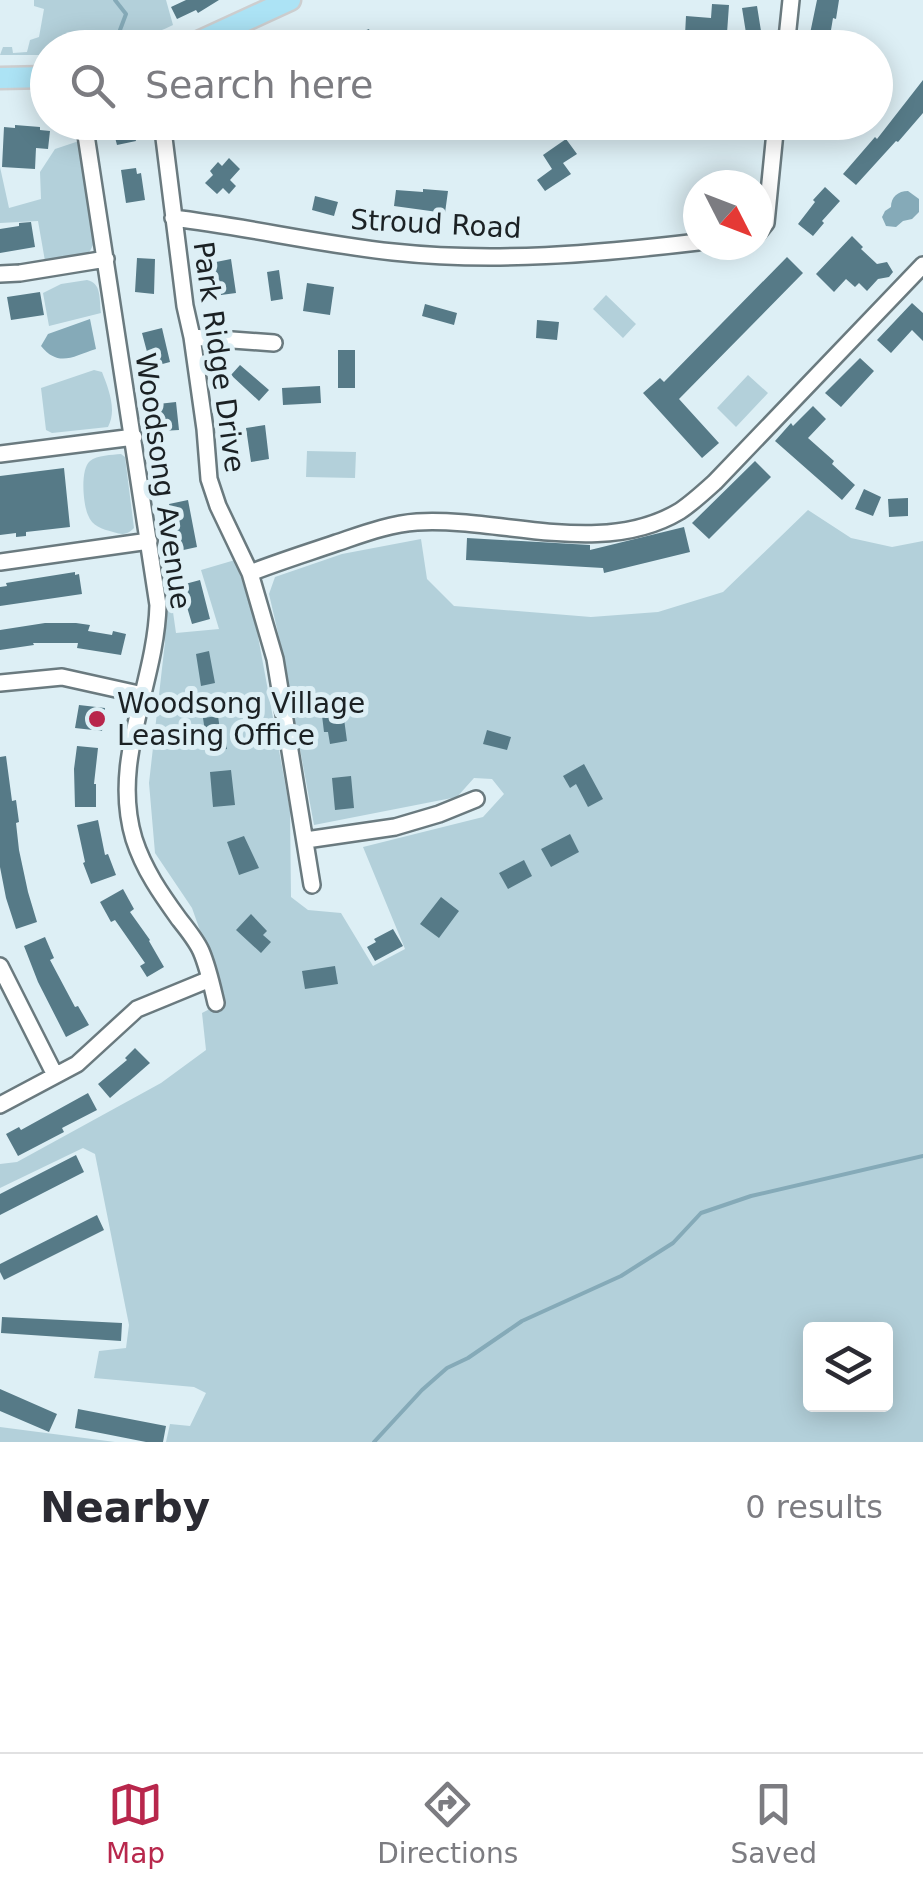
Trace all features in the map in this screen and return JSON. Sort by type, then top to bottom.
[{"type":"main road","points":[[225,30],[290,0]]},
{"type":"main road","points":[[0,78],[30,77]]},
{"type":"street","points":[[788,30],[791,0]]},
{"type":"street","name":"Woodsong Avenue","points":[[87,140],[158,605],[158,628],[128,761],[127,806],[144,866],[201,951],[216,1003]]},
{"type":"street","name":"Park Ridge Drive","points":[[164,140],[209,479],[250,573],[275,659],[312,885]]},
{"type":"street","points":[[771,170],[774,140]]},
{"type":"street","name":"Stroud Road","points":[[173,218],[364,249],[474,257],[602,254],[683,244]]},
{"type":"street","points":[[0,274],[106,259]]},
{"type":"street","points":[[250,573],[372,530],[408,523],[595,534],[654,523],[680,510],[715,482],[923,265]]},
{"type":"street","points":[[192,337],[274,343]]},
{"type":"street","points":[[0,454],[134,437]]},
{"type":"street","points":[[0,562],[149,540]]},
{"type":"street","points":[[0,683],[62,677],[143,695]]},
{"type":"street","points":[[306,840],[396,827],[476,800]]},
{"type":"street","points":[[0,966],[56,1075]]},
{"type":"street","points":[[0,1105],[88,1056],[137,1009],[210,979]]},
{"type":"shaded area","points":[[34,0],[166,0],[173,25],[160,30],[40,30],[44,9],[34,6]]},
{"type":"shaded area","points":[[30,40],[30,55],[0,55],[3,47],[12,47],[13,53],[27,52]]},
{"type":"shaded area","points":[[82,140],[95,241],[86,254],[45,261],[38,221],[0,223],[0,167],[9,208],[41,199],[40,172],[55,149]]},
{"type":"shaded area","points":[[908,191],[919,199],[919,212],[896,227],[886,226],[882,217],[885,211],[896,195]]},
{"type":"shaded area","points":[[87,280],[97,288],[101,313],[49,326],[43,293],[61,284]]},
{"type":"shaded area","points":[[606,295],[636,324],[623,338],[593,309]]},
{"type":"shaded area","points":[[90,319],[96,349],[60,358],[41,346],[48,334]]},
{"type":"shaded area","points":[[94,370],[102,372],[109,393],[112,414],[108,427],[52,433],[46,430],[41,388]]},
{"type":"shaded area","points":[[748,375],[768,393],[736,427],[717,408]]},
{"type":"shaded area","points":[[307,451],[356,452],[355,478],[306,477]]},
{"type":"shaded area","points":[[121,454],[125,457],[134,528],[122,534],[92,522],[83,487],[90,461]]},
{"type":"shaded area","points":[[808,510],[851,538],[892,547],[923,541],[923,1442],[166,1442],[170,1424],[190,1426],[206,1393],[194,1387],[94,1378],[99,1351],[126,1348],[129,1325],[95,1154],[83,1148],[0,1188],[0,1164],[17,1162],[161,1083],[206,1050],[202,1013],[225,1001],[192,908],[155,853],[149,783],[165,642],[163,598],[171,598],[176,633],[219,629],[201,570],[235,560],[255,620],[290,810],[291,897],[308,910],[341,913],[373,966],[405,949],[363,847],[483,817],[504,794],[492,779],[474,778],[457,797],[314,825],[269,594],[275,577],[342,554],[421,539],[427,579],[454,606],[591,617],[658,612],[723,592]]},
{"type":"shaded area","points":[[0,1427],[115,1442],[0,1442]]},
{"type":"building","points":[[186,0],[219,0],[198,13],[196,10],[177,19],[171,7]]},
{"type":"building","points":[[817,0],[839,0],[831,30],[811,30]]},
{"type":"building","points":[[712,4],[729,5],[727,30],[685,30],[686,16],[711,18]]},
{"type":"building","points":[[757,6],[761,30],[746,30],[742,8]]},
{"type":"building","points":[[923,80],[923,113],[856,185],[843,174],[872,140],[893,140],[893,118]]},
{"type":"building","points":[[30,126],[30,140],[49,140],[48,149],[36,148],[35,169],[2,167],[4,127]]},
{"type":"building","points":[[565,140],[577,154],[563,163],[571,174],[545,191],[537,180],[552,169],[543,155]]},
{"type":"building","points":[[229,158],[240,169],[230,180],[236,186],[229,194],[223,188],[217,194],[205,183],[218,162],[222,166]]},
{"type":"building","points":[[136,168],[137,174],[141,173],[145,200],[126,203],[121,170]]},
{"type":"building","points":[[825,187],[840,201],[813,236],[798,224]]},
{"type":"building","points":[[396,190],[448,191],[445,213],[394,206]]},
{"type":"building","points":[[315,196],[338,202],[334,216],[312,210]]},
{"type":"building","points":[[31,222],[35,247],[0,253],[0,229]]},
{"type":"building","points":[[852,236],[877,264],[887,262],[893,272],[878,279],[867,291],[846,279],[834,292],[816,274]]},
{"type":"building","points":[[787,257],[803,273],[679,399],[719,443],[702,458],[643,393],[660,378],[664,382]]},
{"type":"building","points":[[137,258],[155,259],[154,294],[135,292]]},
{"type":"building","points":[[231,259],[236,293],[221,295],[219,285],[215,286],[211,263]]},
{"type":"building","points":[[279,270],[283,299],[271,301],[267,272]]},
{"type":"building","points":[[307,283],[334,287],[330,315],[303,311]]},
{"type":"building","points":[[40,292],[44,315],[11,320],[7,297]]},
{"type":"building","points":[[912,303],[923,313],[923,341],[912,330],[891,353],[877,340]]},
{"type":"building","points":[[425,304],[457,313],[454,325],[422,316]]},
{"type":"building","points":[[537,320],[559,322],[557,340],[536,338]]},
{"type":"building","points":[[162,328],[170,362],[151,367],[142,333]]},
{"type":"building","points":[[338,350],[355,350],[355,388],[338,388]]},
{"type":"building","points":[[860,358],[874,371],[841,407],[825,393]]},
{"type":"building","points":[[240,365],[269,390],[259,401],[231,375]]},
{"type":"building","points":[[320,386],[321,403],[283,405],[282,388]]},
{"type":"building","points":[[176,402],[179,430],[161,431],[158,404]]},
{"type":"building","points":[[813,406],[826,419],[808,438],[855,485],[842,500],[775,441]]},
{"type":"building","points":[[265,425],[269,459],[251,462],[246,428]]},
{"type":"building","points":[[755,461],[771,477],[709,539],[692,523]]},
{"type":"building","points":[[64,468],[70,527],[26,532],[26,536],[0,535],[0,476]]},
{"type":"building","points":[[864,489],[881,497],[873,516],[855,509]]},
{"type":"building","points":[[908,498],[908,516],[889,517],[888,499]]},
{"type":"building","points":[[188,500],[197,547],[179,551],[169,504]]},
{"type":"building","points":[[684,527],[690,552],[604,573],[603,568],[466,560],[467,538],[590,545],[590,550]]},
{"type":"building","points":[[79,574],[82,594],[0,606],[0,587],[7,586],[6,583]]},
{"type":"building","points":[[200,580],[210,619],[192,624],[187,607],[180,609],[174,587]]},
{"type":"building","points":[[76,623],[90,625],[88,631],[126,634],[121,655],[77,648],[78,643],[33,643],[0,650],[0,630]]},
{"type":"building","points":[[209,651],[215,683],[201,686],[196,654]]},
{"type":"building","points":[[342,704],[347,741],[330,744],[321,707]]},
{"type":"building","points":[[79,705],[105,708],[102,731],[75,728]]},
{"type":"building","points":[[218,716],[227,749],[208,752],[203,718]]},
{"type":"building","points":[[487,730],[511,737],[507,750],[483,744]]},
{"type":"building","points":[[77,746],[98,748],[96,807],[75,807]]},
{"type":"building","points":[[6,756],[12,801],[16,800],[19,850],[37,922],[16,929],[0,867],[0,757]]},
{"type":"building","points":[[584,764],[603,799],[588,807],[576,784],[570,788],[563,776]]},
{"type":"building","points":[[231,770],[235,805],[213,807],[210,772]]},
{"type":"building","points":[[351,776],[354,808],[335,810],[332,778]]},
{"type":"building","points":[[98,820],[105,855],[108,854],[116,875],[91,884],[77,825]]},
{"type":"building","points":[[570,834],[579,852],[551,867],[541,849]]},
{"type":"building","points":[[244,836],[259,868],[239,875],[227,842]]},
{"type":"building","points":[[524,860],[532,876],[508,889],[499,873]]},
{"type":"building","points":[[123,889],[134,909],[130,912],[164,967],[147,977],[140,966],[145,963],[115,920],[111,922],[100,902]]},
{"type":"building","points":[[441,897],[459,911],[439,938],[420,924]]},
{"type":"building","points":[[251,914],[267,931],[263,935],[271,942],[261,953],[236,930]]},
{"type":"building","points":[[393,929],[403,946],[375,961],[367,947]]},
{"type":"building","points":[[45,937],[54,958],[50,960],[89,1025],[66,1037],[24,946]]},
{"type":"building","points":[[335,966],[338,984],[305,989],[302,971]]},
{"type":"building","points":[[135,1048],[150,1063],[110,1098],[98,1084],[127,1060]]},
{"type":"building","points":[[88,1093],[97,1110],[18,1156],[6,1134],[19,1127],[21,1130]]},
{"type":"building","points":[[76,1155],[84,1172],[0,1215],[0,1194]]},
{"type":"building","points":[[97,1215],[104,1230],[4,1280],[0,1264]]},
{"type":"building","points":[[2,1317],[122,1323],[121,1341],[1,1333]]},
{"type":"building","points":[[0,1389],[57,1414],[49,1432],[0,1411]]},
{"type":"building","points":[[78,1409],[166,1426],[163,1442],[75,1428]]},
{"type":"waterway","points":[[115,0],[126,14],[120,30]]},
{"type":"waterway","points":[[374,1442],[447,1368],[522,1321],[621,1276],[673,1243],[701,1213],[751,1196],[923,1156]]},
{"type":"place","name":"Woodsong Village Leasing Office","points":[[97,719]]}]
